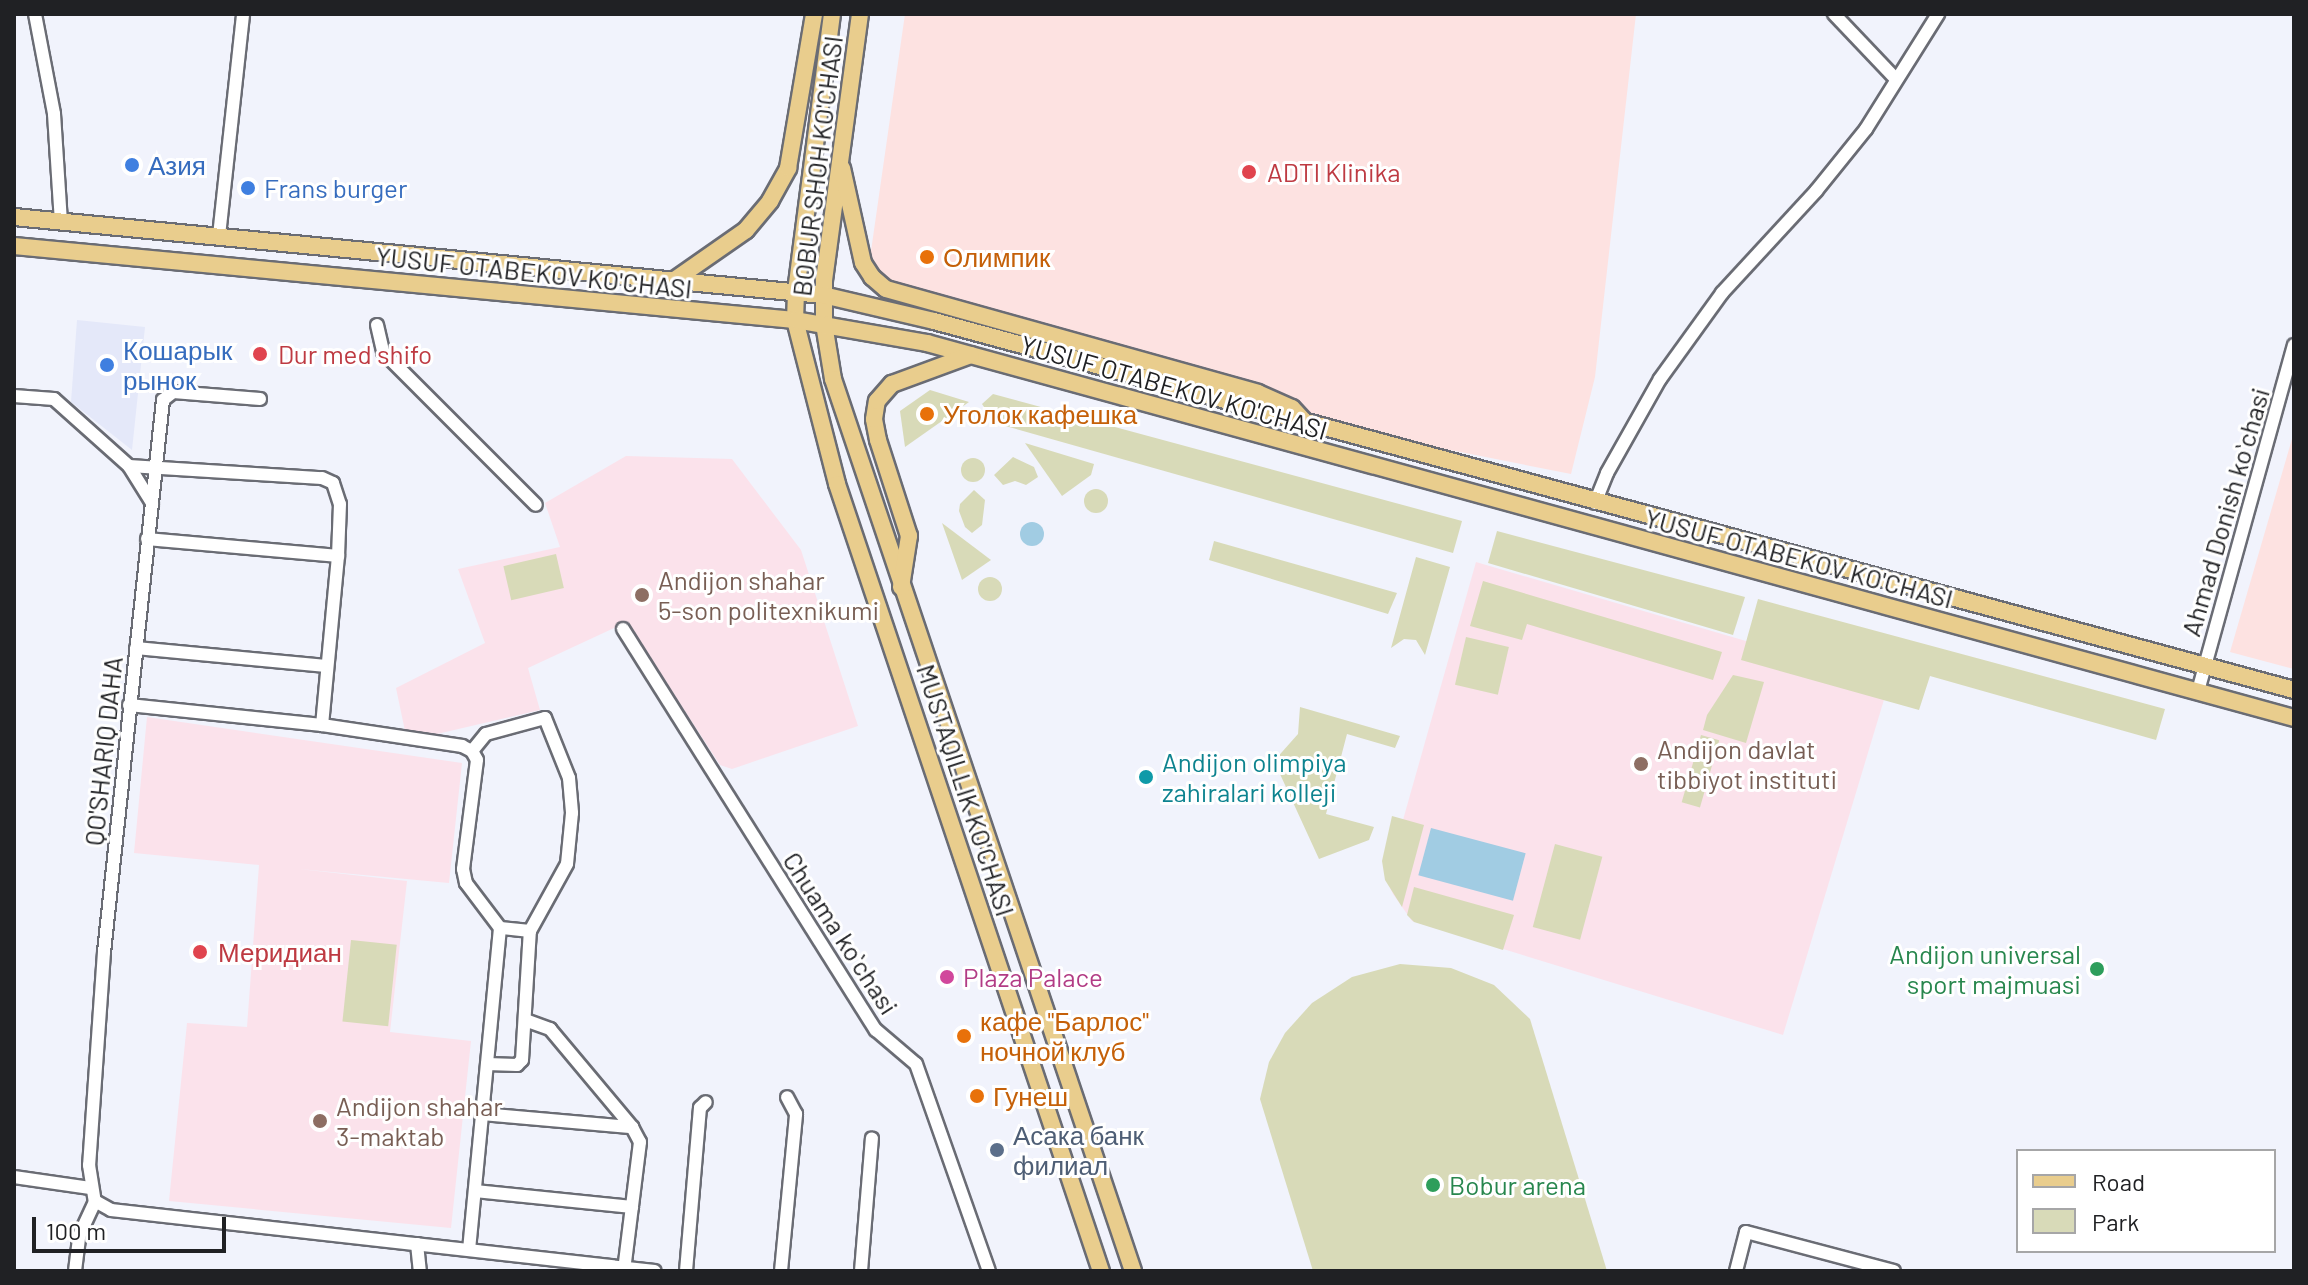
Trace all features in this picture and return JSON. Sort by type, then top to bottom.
[{"type":"main road","points":[[673,281],[746,230],[770,201],[788,168],[814,14]]},
{"type":"main road","name":"BOBUR SHOH KO'CHASI","points":[[795,320],[832,14]]},
{"type":"main road","name":"BOBUR SHOH KO'CHASI","points":[[824,324],[823,295],[860,14]]},
{"type":"main road","points":[[839,160],[863,263],[886,289],[1258,393],[1292,408],[1307,424]]},
{"type":"main road","name":"YUSUF OTABEKOV KO'CHASI","points":[[14,217],[823,295],[934,321],[1595,503],[2294,690]]},
{"type":"main road","name":"YUSUF OTABEKOV KO'CHASI","points":[[14,246],[824,324],[971,355],[2294,718]]},
{"type":"main road","name":"MUSTAQILLIK KO'CHASI","points":[[795,320],[813,401],[837,484],[1101,1271]]},
{"type":"main road","name":"MUSTAQILLIK KO'CHASI","points":[[824,324],[833,379],[1133,1271]]},
{"type":"main road","points":[[901,587],[909,536],[878,440],[874,419],[877,401],[892,384],[971,355]]},
{"type":"street","points":[[35,14],[54,114],[61,222]]},
{"type":"street","points":[[219,236],[243,14]]},
{"type":"street","points":[[1834,14],[1896,79]]},
{"type":"street","points":[[1595,503],[1607,473],[1660,379],[1722,293],[1816,191],[1866,129],[1938,14]]},
{"type":"street","points":[[377,325],[383,352],[536,505]]},
{"type":"street","name":"Ahmad Donish koʻchasi","points":[[2198,691],[2294,345]]},
{"type":"street","name":"QO'SHARIQ DAHA","points":[[95,1201],[90,1188],[104,952],[147,539],[166,394],[260,399]]},
{"type":"street","points":[[14,396],[54,399],[129,466],[152,503]]},
{"type":"street","points":[[129,466],[322,478],[333,483],[340,504],[338,556],[322,725]]},
{"type":"street","points":[[147,539],[338,556]]},
{"type":"street","name":"Chuama koʻchasi","points":[[623,629],[876,1030],[916,1064],[989,1271]]},
{"type":"street","points":[[136,648],[326,666]]},
{"type":"street","points":[[129,705],[322,725],[462,746],[472,751],[477,760],[463,869],[466,883],[500,928],[469,1250]]},
{"type":"street","points":[[472,751],[486,734],[545,718],[569,778],[572,813],[567,864],[530,931],[522,1060],[517,1065],[487,1064]]},
{"type":"street","points":[[500,928],[530,931]]},
{"type":"street","points":[[525,1020],[550,1029],[632,1127],[640,1142],[625,1269]]},
{"type":"street","points":[[781,1271],[796,1114],[787,1097]]},
{"type":"street","points":[[686,1271],[700,1108],[706,1102]]},
{"type":"street","points":[[482,1114],[632,1127]]},
{"type":"street","points":[[861,1271],[872,1138]]},
{"type":"street","points":[[14,1177],[90,1188]]},
{"type":"street","points":[[475,1191],[632,1207]]},
{"type":"street","points":[[75,1271],[79,1236],[95,1201],[111,1210],[655,1271]]},
{"type":"street","points":[[1736,1271],[1746,1232],[1894,1271]]},
{"type":"street","points":[[417,1244],[420,1271]]},
{"type":"shaded area","name":"ADTI Klinika","points":[[905,14],[1636,14],[1595,377],[1571,474],[1395,439],[1232,391],[1028,338],[900,292],[869,265]]},
{"type":"shaded area","name":"Кошарык рынок","points":[[77,320],[145,327],[132,450],[71,402]]},
{"type":"shaded area","points":[[2294,432],[2294,669],[2230,652]]},
{"type":"shaded area","name":"Andijon shahar 5-son politexnikumi","points":[[626,456],[732,459],[801,550],[858,726],[732,769],[720,765],[627,622],[528,668],[540,710],[424,737],[405,731],[396,688],[485,643],[458,569],[560,547],[545,503]]},
{"type":"shaded area","name":"Andijon davlat tibbiyot instituti","points":[[1476,562],[1889,683],[1783,1035],[1412,921],[1393,894],[1386,880]]},
{"type":"shaded area","name":"Andijon shahar 3-maktab","points":[[147,717],[462,763],[449,883],[299,869],[407,881],[390,1032],[471,1041],[451,1228],[169,1201],[187,1023],[247,1027],[259,865],[134,853]]},
{"type":"green space","points":[[930,390],[969,402],[905,447],[900,411]]},
{"type":"green space","points":[[993,394],[1462,521],[1453,553],[995,423],[982,404]]},
{"type":"green space","points":[[1025,443],[1094,464],[1091,475],[1062,496]]},
{"type":"green space","points":[[1013,457],[1034,467],[1038,477],[1026,485],[1015,481],[1003,485],[994,475]]},
{"type":"green space","points":[[973,458],[984,465],[985,470],[978,481],[973,482],[962,475],[961,470],[968,459]]},
{"type":"green space","points":[[1096,489],[1107,496],[1108,501],[1101,512],[1096,513],[1085,506],[1084,501],[1091,490]]},
{"type":"green space","points":[[974,490],[985,500],[982,525],[972,533],[965,527],[959,511],[960,504]]},
{"type":"green space","points":[[942,523],[991,560],[962,580]]},
{"type":"green space","points":[[1497,531],[1745,597],[1733,635],[1488,563]]},
{"type":"green space","points":[[1214,541],[1397,593],[1388,614],[1209,560]]},
{"type":"green space","points":[[556,554],[564,588],[511,600],[503,566]]},
{"type":"green space","points":[[1416,557],[1450,567],[1425,655],[1416,640],[1404,639],[1391,648]]},
{"type":"green space","points":[[990,577],[1001,584],[1002,589],[995,600],[990,601],[979,594],[978,589],[985,578]]},
{"type":"green space","points":[[1483,581],[1722,652],[1713,680],[1527,624],[1522,640],[1470,626]]},
{"type":"green space","points":[[1758,599],[2165,709],[2156,740],[1930,676],[1919,710],[1741,660]]},
{"type":"green space","points":[[1466,637],[1509,647],[1498,695],[1455,685]]},
{"type":"green space","points":[[1733,675],[1764,682],[1746,743],[1703,730],[1707,715]]},
{"type":"green space","points":[[1300,707],[1400,736],[1395,748],[1347,734],[1326,814],[1374,827],[1369,840],[1319,859],[1274,761],[1298,734]]},
{"type":"green space","points":[[1701,735],[1719,740],[1700,808],[1682,802]]},
{"type":"green space","points":[[1392,816],[1424,825],[1402,907],[1385,880],[1382,861]]},
{"type":"green space","points":[[1555,844],[1602,857],[1580,940],[1533,927]]},
{"type":"green space","points":[[1414,887],[1514,915],[1503,950],[1414,922],[1407,915]]},
{"type":"green space","points":[[351,940],[397,945],[388,1026],[342,1022]]},
{"type":"green space","name":"Bobur arena","points":[[1400,964],[1451,968],[1494,985],[1530,1019],[1607,1271],[1313,1271],[1260,1099],[1269,1062],[1285,1033],[1312,1003],[1352,977]]},
{"type":"water","points":[[1032,522],[1043,529],[1044,534],[1037,545],[1032,546],[1021,539],[1020,534],[1027,523]]},
{"type":"water","points":[[1431,828],[1526,853],[1513,901],[1418,875]]},
{"type":"place","name":"Азия","points":[[132,165]]},
{"type":"place","name":"ADTI Klinika","points":[[1249,172]]},
{"type":"place","name":"Frans burger","points":[[248,188]]},
{"type":"place","name":"Олимпик","points":[[927,257]]},
{"type":"place","name":"Dur med shifo","points":[[260,354]]},
{"type":"place","name":"Кошарык рынок","points":[[107,365]]},
{"type":"place","name":"Уголок кафешка","points":[[927,414]]},
{"type":"place","name":"Andijon shahar 5-son politexnikumi","points":[[642,595]]},
{"type":"place","name":"Andijon davlat tibbiyot instituti","points":[[1641,764]]},
{"type":"place","name":"Andijon olimpiya zahiralari kolleji","points":[[1146,777]]},
{"type":"place","name":"Меридиан","points":[[200,952]]},
{"type":"place","name":"Andijon universal sport majmuasi","points":[[2097,969]]},
{"type":"place","name":"Plaza Palace","points":[[947,977]]},
{"type":"place","name":"кафе \"Барлос\" ночной клуб","points":[[964,1036]]},
{"type":"place","name":"Гунеш","points":[[977,1096]]},
{"type":"place","name":"Andijon shahar 3-maktab","points":[[320,1121]]},
{"type":"place","name":"Асака банк филиал","points":[[997,1150]]},
{"type":"place","name":"Bobur arena","points":[[1433,1185]]}]
